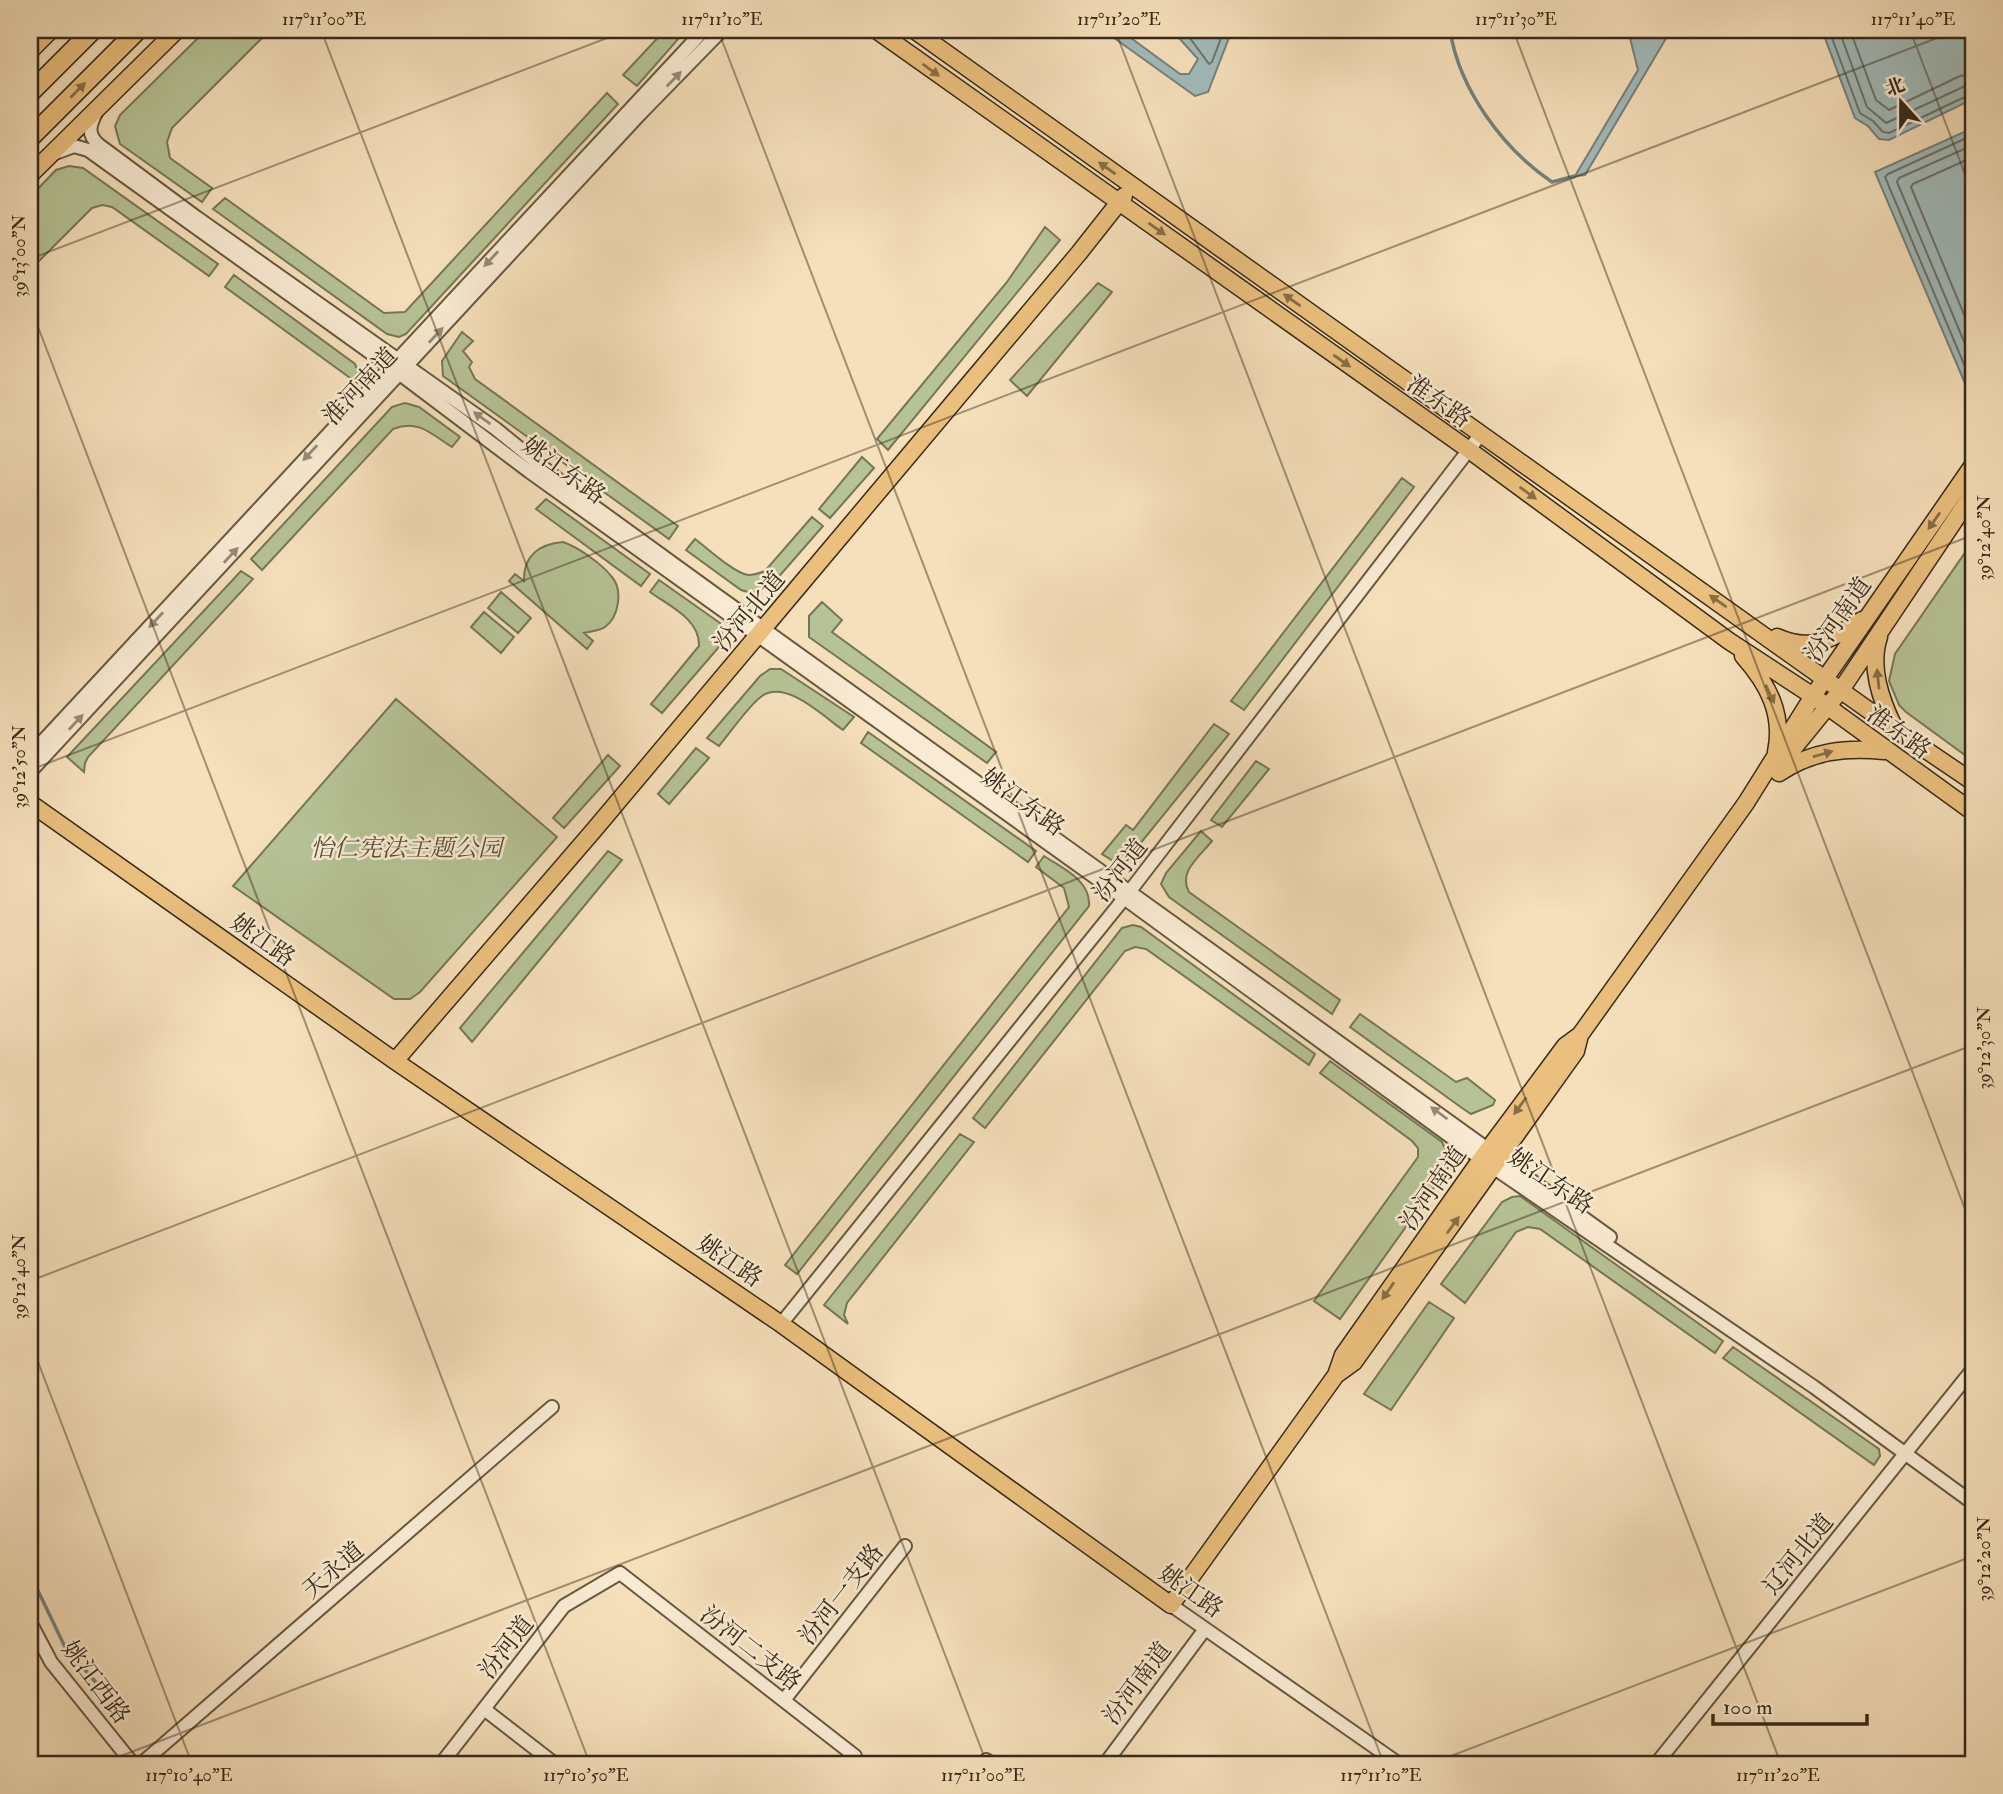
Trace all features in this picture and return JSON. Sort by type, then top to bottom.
[{"type":"highway","points":[[30,93],[93,30]]},
{"type":"highway","points":[[30,138],[138,30]]},
{"type":"main road","points":[[30,51],[51,30]]},
{"type":"main road","points":[[30,175],[177,30]]},
{"type":"main road","name":"淮东路","points":[[876,30],[1469,450],[1729,641],[1813,696],[1973,812]]},
{"type":"main road","name":"淮东路","points":[[914,30],[1973,782]]},
{"type":"main road","name":"汾河北道","points":[[395,1061],[761,633],[1132,186]]},
{"type":"main road","name":"汾河南道","points":[[1171,1605],[1336,1375],[1343,1354],[1491,1158],[1565,1045],[1580,1035],[1746,803],[1825,678],[1973,465]]},
{"type":"main road","name":"汾河南道","points":[[1746,803],[1841,690],[1973,493]]},
{"type":"main road","points":[[1756,628],[1784,640],[1808,646],[1835,636],[1867,617]]},
{"type":"main road","points":[[1883,626],[1877,645],[1878,686],[1895,729]]},
{"type":"main road","points":[[1729,641],[1753,667],[1773,698],[1778,730],[1774,760]]},
{"type":"main road","points":[[1765,782],[1791,765],[1822,754],[1856,748],[1886,751]]},
{"type":"main road","name":"姚江路","points":[[30,803],[395,1061],[781,1324],[1171,1605]]},
{"type":"street","name":"淮河南道","points":[[30,772],[704,30]]},
{"type":"street","name":"淮河南道","points":[[30,755],[722,30]]},
{"type":"street","name":"姚江东路","points":[[98,109],[90,130],[95,142],[399,366],[530,472],[761,633],[1803,1379],[1973,1494]]},
{"type":"street","name":"姚江东路","points":[[49,156],[74,146],[88,150],[399,366]]},
{"type":"street","name":"汾河道","points":[[781,1324],[1127,895],[1481,434]]},
{"type":"street","name":"辽河北道","points":[[1656,1764],[1973,1370]]},
{"type":"street","name":"天永道","points":[[141,1764],[552,1407]]},
{"type":"street","name":"姚江东路","points":[[1908,1451],[1973,1503]]},
{"type":"street","name":"汾河一支路","points":[[784,1700],[905,1546]]},
{"type":"street","name":"汾河道","points":[[441,1764],[564,1606],[620,1573]]},
{"type":"street","name":"汾河二支路","points":[[620,1573],[855,1756]]},
{"type":"street","name":"姚江路","points":[[1171,1605],[1399,1764]]},
{"type":"street","name":"姚江西路","points":[[30,1622],[51,1662],[133,1764]]},
{"type":"street","name":"汾河南道","points":[[1105,1764],[1205,1629]]},
{"type":"street","points":[[484,1709],[555,1764]]},
{"type":"green space","points":[[206,30],[270,30],[172,128],[167,142],[170,158],[212,188],[202,202],[120,144],[115,126],[120,115]]},
{"type":"green space","points":[[665,30],[686,30],[637,86],[623,75]]},
{"type":"green space","points":[[607,93],[618,104],[406,334],[399,337],[387,334],[213,209],[225,198],[384,313],[405,312]]},
{"type":"green space","points":[[69,166],[83,168],[218,264],[209,276],[112,207],[102,205],[92,208],[30,270],[30,197],[56,170]]},
{"type":"green space","points":[[1045,227],[1060,240],[888,450],[877,439],[1007,282]]},
{"type":"green space","points":[[234,275],[355,364],[358,372],[357,383],[225,287]]},
{"type":"green space","points":[[1098,283],[1112,292],[1027,396],[1010,380]]},
{"type":"green space","points":[[462,332],[473,341],[463,351],[472,362],[469,367],[475,379],[678,526],[669,539],[443,376],[442,361]]},
{"type":"green space","points":[[405,403],[419,407],[460,437],[452,447],[418,427],[402,426],[393,429],[262,570],[251,559],[392,407]]},
{"type":"green space","points":[[862,457],[874,468],[830,518],[819,509]]},
{"type":"green space","points":[[1402,478],[1414,487],[1244,710],[1231,701]]},
{"type":"green space","points":[[546,499],[650,574],[641,586],[536,509]]},
{"type":"green space","points":[[812,517],[823,526],[769,588],[758,591],[741,590],[686,550],[695,539],[736,570],[748,575],[757,574],[765,571]]},
{"type":"green space","points":[[1973,541],[1973,761],[1906,712],[1899,705],[1889,681],[1895,654]]},
{"type":"green space","points":[[563,542],[602,567],[612,577],[618,589],[618,603],[610,623],[601,629],[584,633],[593,641],[587,649],[509,581],[515,574],[524,581],[526,565],[534,553],[547,545]]},
{"type":"green space","points":[[241,571],[253,579],[88,757],[84,772],[67,757]]},
{"type":"green space","points":[[659,580],[720,623],[723,639],[662,713],[651,704],[699,646],[698,637],[689,621],[650,592]]},
{"type":"green space","points":[[501,592],[531,618],[518,633],[488,608]]},
{"type":"green space","points":[[822,602],[842,620],[832,632],[996,752],[987,763],[809,637],[809,616]]},
{"type":"green space","points":[[484,612],[514,637],[501,653],[471,627]]},
{"type":"green space","points":[[770,669],[781,669],[854,717],[843,730],[793,696],[772,692],[762,696],[751,706],[719,746],[707,738],[760,676]]},
{"type":"green space","name":"怡仁宪法主题公园","points":[[396,699],[557,837],[420,992],[410,999],[394,999],[233,886]]},
{"type":"green space","points":[[1214,724],[1229,734],[1127,860],[1118,864],[1102,854],[1126,825],[1133,830]]},
{"type":"green space","points":[[868,732],[1036,851],[1028,862],[861,743]]},
{"type":"green space","points":[[696,748],[709,758],[669,804],[658,794]]},
{"type":"green space","points":[[608,755],[620,766],[564,828],[553,818]]},
{"type":"green space","points":[[1256,761],[1269,769],[1222,827],[1211,820]]},
{"type":"green space","points":[[1201,831],[1212,841],[1188,871],[1186,885],[1189,892],[1340,1000],[1332,1014],[1169,897],[1161,884],[1166,873]]},
{"type":"green space","points":[[608,851],[622,860],[472,1042],[460,1028]]},
{"type":"green space","points":[[1044,856],[1067,870],[1080,882],[1088,897],[1089,906],[797,1274],[785,1265],[1069,907],[1064,888],[1036,867]]},
{"type":"green space","points":[[1133,925],[1141,927],[1315,1054],[1309,1065],[1146,949],[1135,947],[1125,951],[985,1128],[973,1118],[1122,928]]},
{"type":"green space","points":[[1360,1014],[1456,1082],[1467,1078],[1495,1100],[1493,1105],[1471,1114],[1462,1108],[1350,1027]]},
{"type":"green space","points":[[1330,1061],[1442,1142],[1448,1161],[1448,1168],[1340,1319],[1314,1301],[1418,1157],[1418,1148],[1320,1073]]},
{"type":"green space","points":[[960,1134],[974,1142],[847,1303],[844,1315],[848,1324],[824,1305]]},
{"type":"green space","points":[[1520,1196],[1723,1341],[1715,1353],[1540,1229],[1528,1227],[1516,1232],[1465,1303],[1441,1284],[1502,1202]]},
{"type":"green space","points":[[1429,1302],[1454,1318],[1391,1410],[1364,1394]]},
{"type":"green space","points":[[1733,1347],[1879,1449],[1880,1456],[1874,1465],[1723,1358]]},
{"type":"water","points":[[1103,30],[1120,30],[1180,74],[1189,74],[1198,59],[1179,38],[1177,30],[1232,30],[1208,92],[1195,96]]},
{"type":"water","points":[[1628,30],[1671,30],[1585,175],[1575,176],[1638,70]]},
{"type":"water","points":[[1822,30],[1973,30],[1973,99],[1889,140],[1879,139],[1868,126],[1855,118]]},
{"type":"water","points":[[1973,128],[1973,383],[1967,388],[1875,172]]},
{"type":"waterway","points":[[1450,30],[1455,52],[1473,95],[1501,135],[1517,153],[1552,182],[1575,176]]},
{"type":"waterway","points":[[30,1574],[65,1647],[99,1686]]}]
